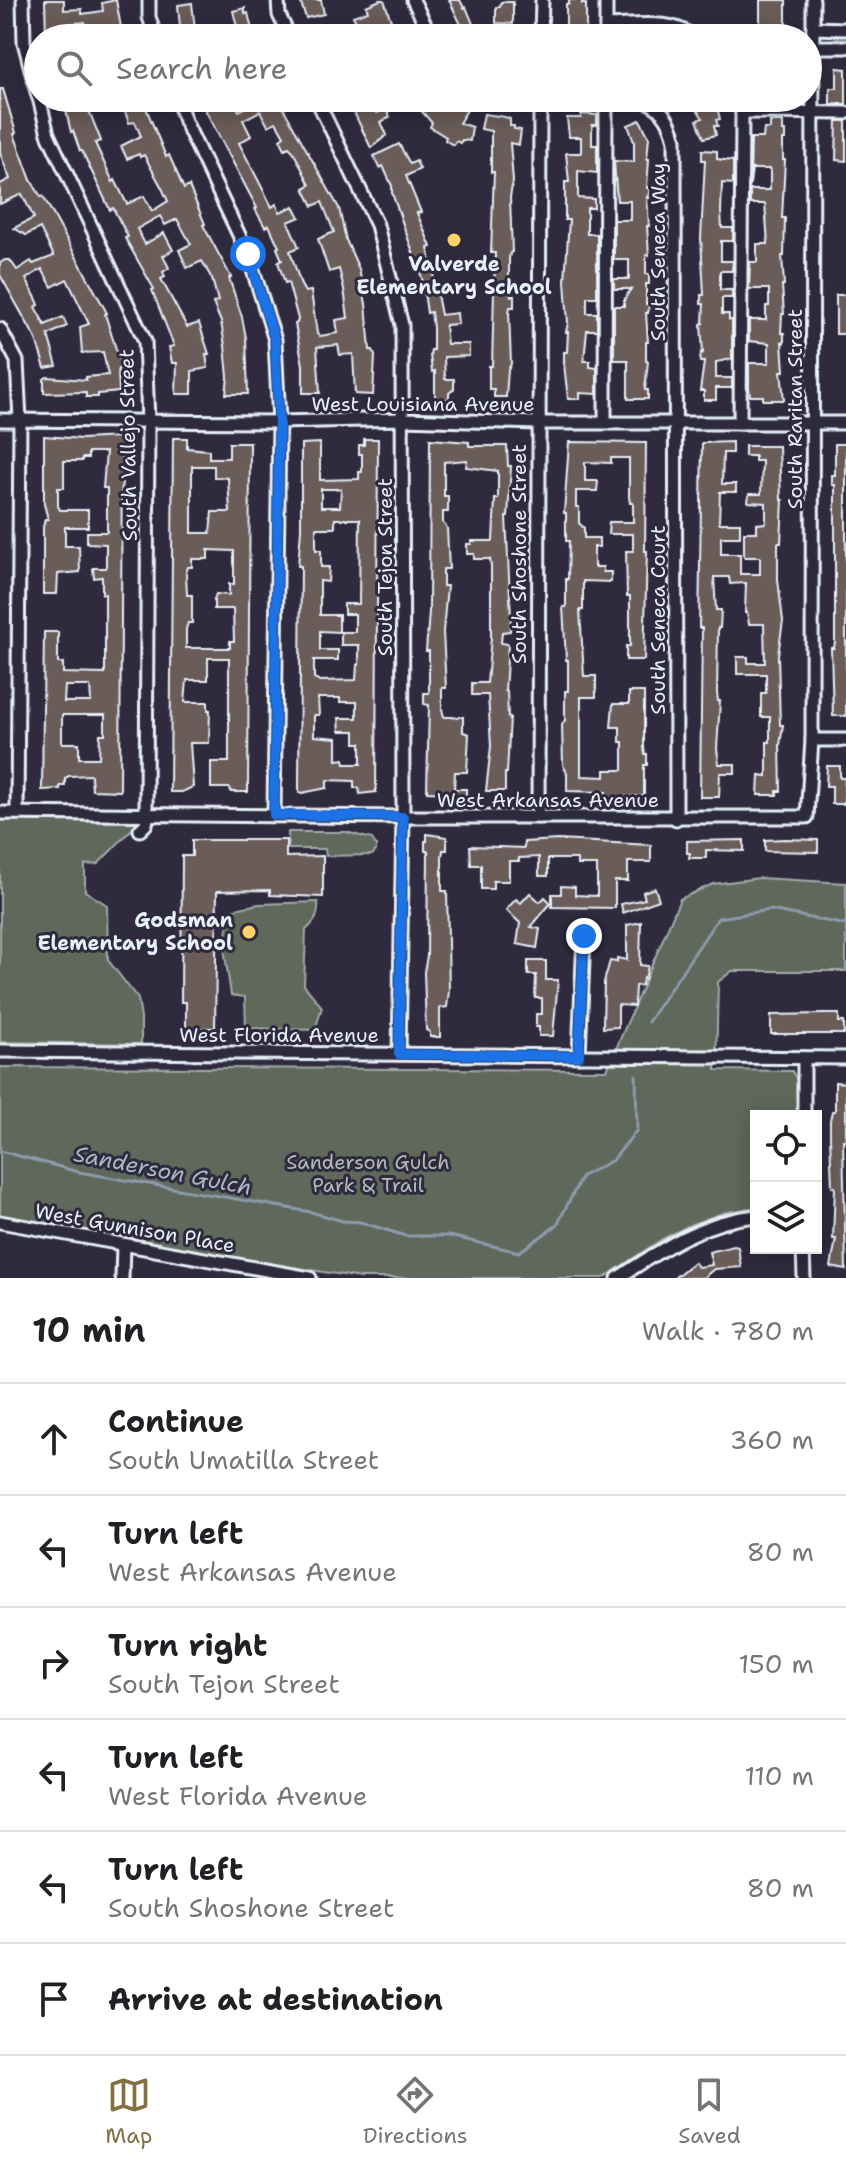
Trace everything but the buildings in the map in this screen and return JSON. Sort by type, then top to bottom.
[{"type":"street","name":"South Vallejo Street","points":[[23,0],[24,42]]},
{"type":"street","points":[[149,0],[151,24]]},
{"type":"street","points":[[278,0],[283,24]]},
{"type":"street","points":[[413,0],[425,24]]},
{"type":"street","points":[[541,24],[542,0]]},
{"type":"street","points":[[606,0],[606,24]]},
{"type":"street","name":"South Raritan Street","points":[[813,0],[813,24]]},
{"type":"street","points":[[822,28],[846,29]]},
{"type":"street","points":[[822,47],[846,47]]},
{"type":"street","name":"South Vallejo Street","points":[[42,112],[48,134],[145,341],[148,422],[147,814]]},
{"type":"street","points":[[182,112],[248,254],[275,340],[279,422],[274,815]]},
{"type":"street","name":"South Tejon Street","points":[[323,112],[377,225],[402,325],[403,817],[399,1054]]},
{"type":"street","name":"South Shoshone Street","points":[[538,817],[540,112]]},
{"type":"street","points":[[605,422],[606,112]]},
{"type":"street","name":"South Seneca Way","points":[[663,112],[675,140],[677,422]]},
{"type":"street","points":[[740,423],[742,112],[846,113]]},
{"type":"street","name":"South Raritan Street","points":[[807,817],[812,740],[813,112]]},
{"type":"street","points":[[0,329],[17,361],[20,420],[17,813]]},
{"type":"street","name":"West Louisiana Avenue","points":[[0,420],[279,422],[403,419],[537,423],[846,423]]},
{"type":"street","name":"South Seneca Court","points":[[676,819],[677,422]]},
{"type":"street","points":[[812,740],[846,740]]},
{"type":"street","name":"West Arkansas Avenue","points":[[0,813],[676,819],[807,817]]},
{"type":"street","points":[[140,830],[146,824],[147,814]]},
{"type":"street","points":[[579,1056],[584,936]]},
{"type":"street","name":"West Florida Avenue","points":[[0,1051],[846,1058]]},
{"type":"street","points":[[804,1058],[804,1110]]},
{"type":"street","points":[[618,1278],[686,1235],[750,1217]]},
{"type":"street","name":"West Gunnison Place","points":[[0,1222],[248,1272],[310,1278]]},
{"type":"street","points":[[122,1278],[123,1245]]},
{"type":"street","points":[[803,1254],[804,1278]]},
{"type":"green space","points":[[0,820],[139,822],[98,864],[85,865],[85,891],[107,905],[108,960],[138,999],[141,1044],[0,1042]]},
{"type":"green space","points":[[288,832],[346,832],[372,839],[376,851],[372,855],[326,856],[325,849],[288,849]]},
{"type":"green space","name":"Sanderson Gulch Park & Trail","points":[[759,878],[846,883],[846,971],[732,971],[718,982],[716,1070],[792,1071],[797,1080],[797,1110],[750,1110],[750,1208],[723,1213],[692,1224],[662,1239],[604,1278],[361,1278],[0,1220],[0,1067],[607,1070],[680,899],[713,884]]},
{"type":"green space","points":[[318,902],[316,918],[306,930],[304,985],[322,1007],[315,1030],[246,1028],[245,997],[231,995],[224,948],[230,910],[259,904]]},
{"type":"waterway","name":"Sanderson Gulch","points":[[648,1022],[718,918],[770,910],[846,925]]},
{"type":"waterway","name":"Sanderson Gulch","points":[[0,1151],[79,1172],[311,1212],[406,1236],[449,1236],[519,1252],[557,1225],[582,1176],[613,1160],[637,1130],[636,1075]]},
{"type":"place","name":"Valverde Elementary School","points":[[454,240]]},
{"type":"place","name":"Godsman Elementary School","points":[[249,932]]},
{"type":"route","points":[[248,254],[275,340],[279,422],[274,815],[403,817],[399,1054],[579,1056],[584,936]]}]
